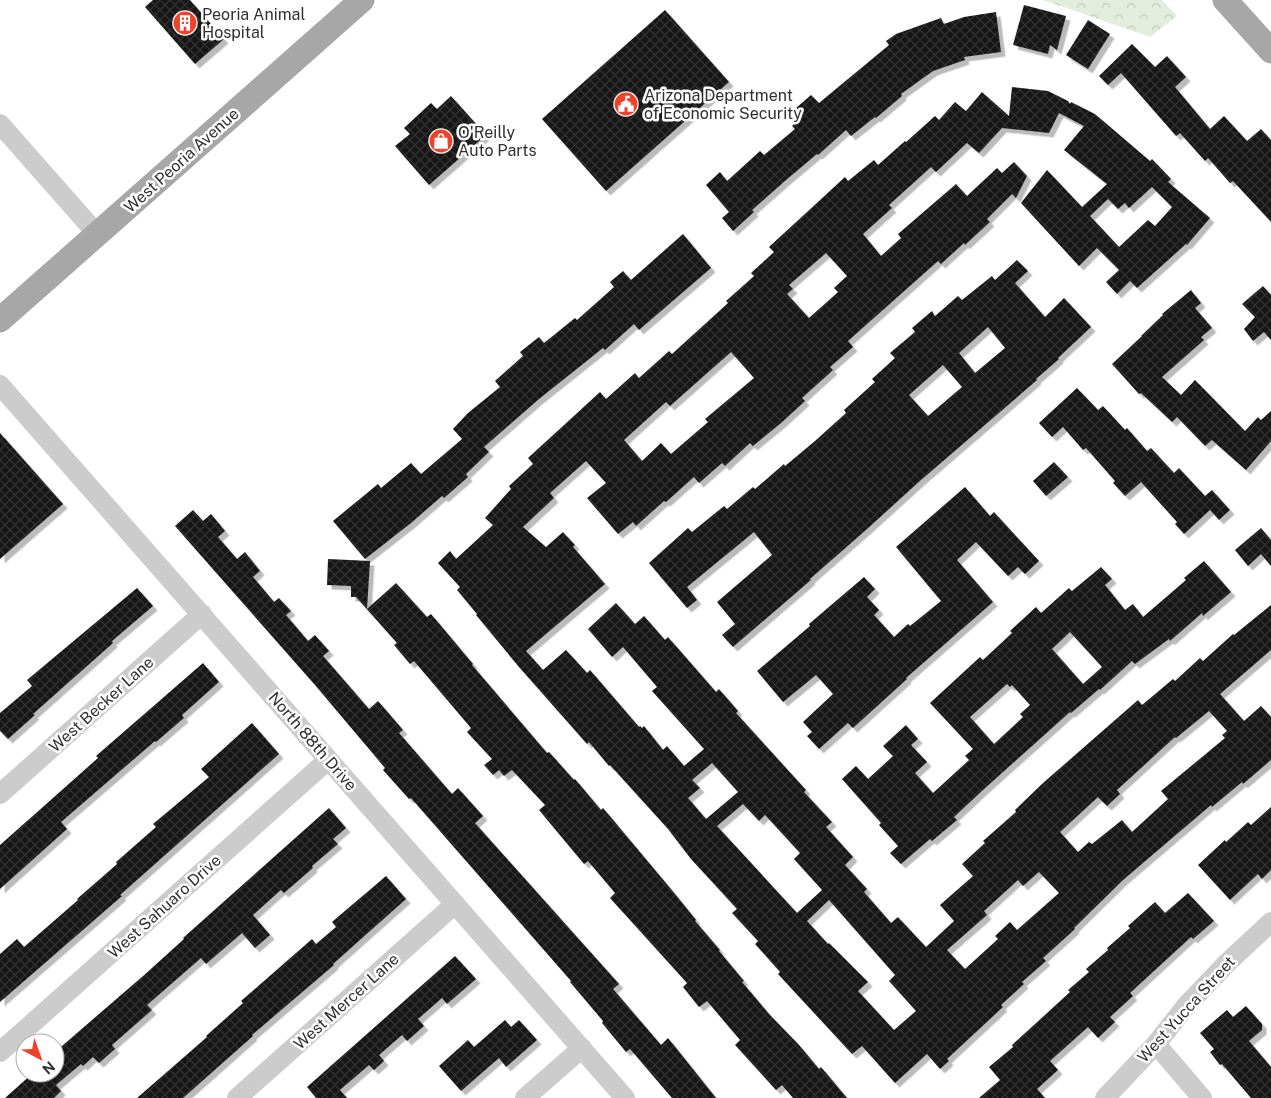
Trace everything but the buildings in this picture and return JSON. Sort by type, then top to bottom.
[{"type":"main road","name":"West Peoria Avenue","points":[[0,320],[362,0]]},
{"type":"main road","points":[[1226,0],[1271,51]]},
{"type":"street","points":[[0,124],[97,234]]},
{"type":"street","name":"North 88th Drive","points":[[0,385],[624,1098]]},
{"type":"street","name":"West Becker Lane","points":[[0,794],[202,614]]},
{"type":"street","name":"West Sahuaro Drive","points":[[0,1052],[328,760]]},
{"type":"street","name":"West Mercer Lane","points":[[237,1098],[455,904]]},
{"type":"street","name":"West Yucca Street","points":[[1104,1098],[1156,1044],[1186,1006],[1228,962],[1271,922]]},
{"type":"street","points":[[1156,1044],[1202,1098]]},
{"type":"street","points":[[525,1098],[582,1048]]},
{"type":"green space","points":[[1043,0],[1162,0],[1177,16],[1150,37]]},
{"type":"place","name":"Peoria Animal Hospital","points":[[185,23]]},
{"type":"place","name":"Arizona Department of Economic Security","points":[[626,104]]},
{"type":"place","name":"O'Reilly Auto Parts","points":[[441,141]]}]
